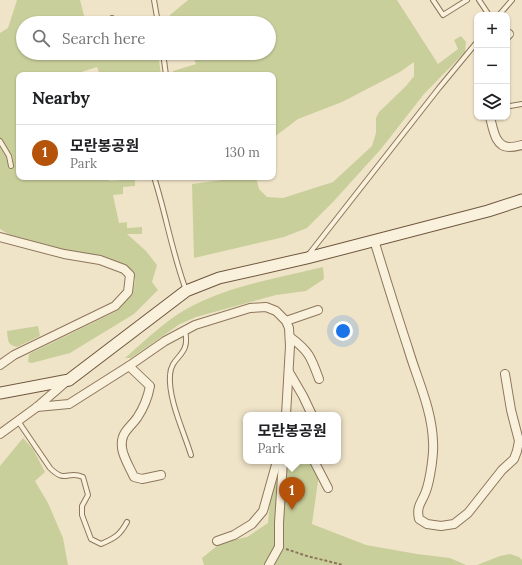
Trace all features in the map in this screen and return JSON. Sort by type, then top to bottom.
[{"type":"main road","points":[[0,392],[69,380],[186,291],[219,278],[307,258],[488,211],[522,200]]},
{"type":"street","points":[[491,120],[496,138],[501,145],[509,147],[522,145]]},
{"type":"street","points":[[0,237],[64,254],[100,260],[124,269],[130,275],[128,292],[114,306],[14,355],[0,365]]},
{"type":"street","points":[[374,240],[422,390],[430,423],[433,443],[431,462],[426,490],[417,511],[419,519],[427,524],[441,526],[454,524],[468,513],[502,470],[514,459],[519,441],[511,410],[505,374]]},
{"type":"street","points":[[37,407],[69,404],[165,341],[195,324],[250,308],[266,307],[276,311],[286,321],[289,328],[289,372],[286,412]]},
{"type":"street","points":[[286,321],[318,310]]},
{"type":"street","points":[[290,337],[302,345],[311,356],[319,379]]},
{"type":"street","points":[[129,366],[150,386],[149,394],[137,418],[126,430],[122,438],[122,450],[134,477],[142,479],[161,475]]},
{"type":"street","points":[[289,372],[311,412]]},
{"type":"street","points":[[0,434],[37,407],[69,380]]},
{"type":"street","points":[[217,541],[234,535],[252,524],[262,511],[276,464]]},
{"type":"street","points":[[269,565],[279,547],[279,523],[284,464]]},
{"type":"street","points":[[316,464],[328,488]]},
{"type":"lane","points":[[154,0],[157,16]]},
{"type":"lane","points":[[433,0],[443,15],[467,0]]},
{"type":"lane","points":[[480,0],[487,12]]},
{"type":"lane","points":[[502,12],[512,0]]},
{"type":"lane","points":[[307,258],[434,94],[474,46]]},
{"type":"lane","points":[[164,60],[166,72]]},
{"type":"lane","points":[[510,106],[522,104]]},
{"type":"lane","points":[[0,141],[9,156],[11,166]]},
{"type":"lane","points":[[155,180],[177,265],[186,291]]},
{"type":"lane","points":[[185,330],[187,340],[184,351],[175,362],[170,374],[170,381],[171,394],[191,455]]},
{"type":"lane","points":[[18,421],[50,468],[57,475],[64,477],[76,474],[83,477],[88,495],[82,506],[82,515],[91,539],[101,544],[113,539],[122,531],[127,522]]},
{"type":"path","points":[[279,547],[343,565]]},
{"type":"green space","points":[[17,0],[80,0],[84,16],[16,16],[16,60],[159,60],[161,72],[99,72],[97,67],[81,72],[16,72],[16,180],[135,180],[135,186],[123,187],[123,194],[113,195],[119,223],[127,222],[127,228],[142,227],[142,234],[127,234],[146,251],[157,265],[152,282],[158,290],[134,314],[70,353],[32,363],[28,362],[29,354],[117,311],[132,295],[135,281],[133,273],[126,266],[8,234],[0,229],[0,33],[8,28]]},
{"type":"green space","points":[[188,0],[397,0],[438,64],[458,49],[454,40],[461,36],[466,42],[465,52],[424,94],[381,149],[333,202],[307,228],[284,237],[194,258],[192,184],[222,180],[257,180],[259,189],[267,197],[283,198],[333,182],[372,146],[376,133],[376,118],[379,112],[406,86],[414,76],[414,62],[400,72],[342,102],[298,119],[276,136],[276,72],[173,71],[196,64],[194,60],[276,60],[276,16],[170,15]]},
{"type":"green space","points":[[323,267],[324,279],[306,291],[276,295],[196,317],[180,324],[131,358],[125,358],[175,316],[192,306],[240,287]]},
{"type":"green space","points":[[38,326],[40,336],[17,347],[11,345],[9,342],[7,331]]},
{"type":"green space","points":[[23,438],[33,449],[45,472],[35,481],[48,503],[63,538],[68,565],[0,565],[0,466]]},
{"type":"green space","points":[[274,464],[312,464],[319,474],[312,524],[366,545],[450,558],[466,565],[204,565],[202,558],[218,545],[247,537],[268,523]]},
{"type":"green space","points":[[510,554],[519,557],[522,560],[522,565],[477,565],[500,556]]},
{"type":"place","name":"모란봉공원","points":[[292,510]]}]
